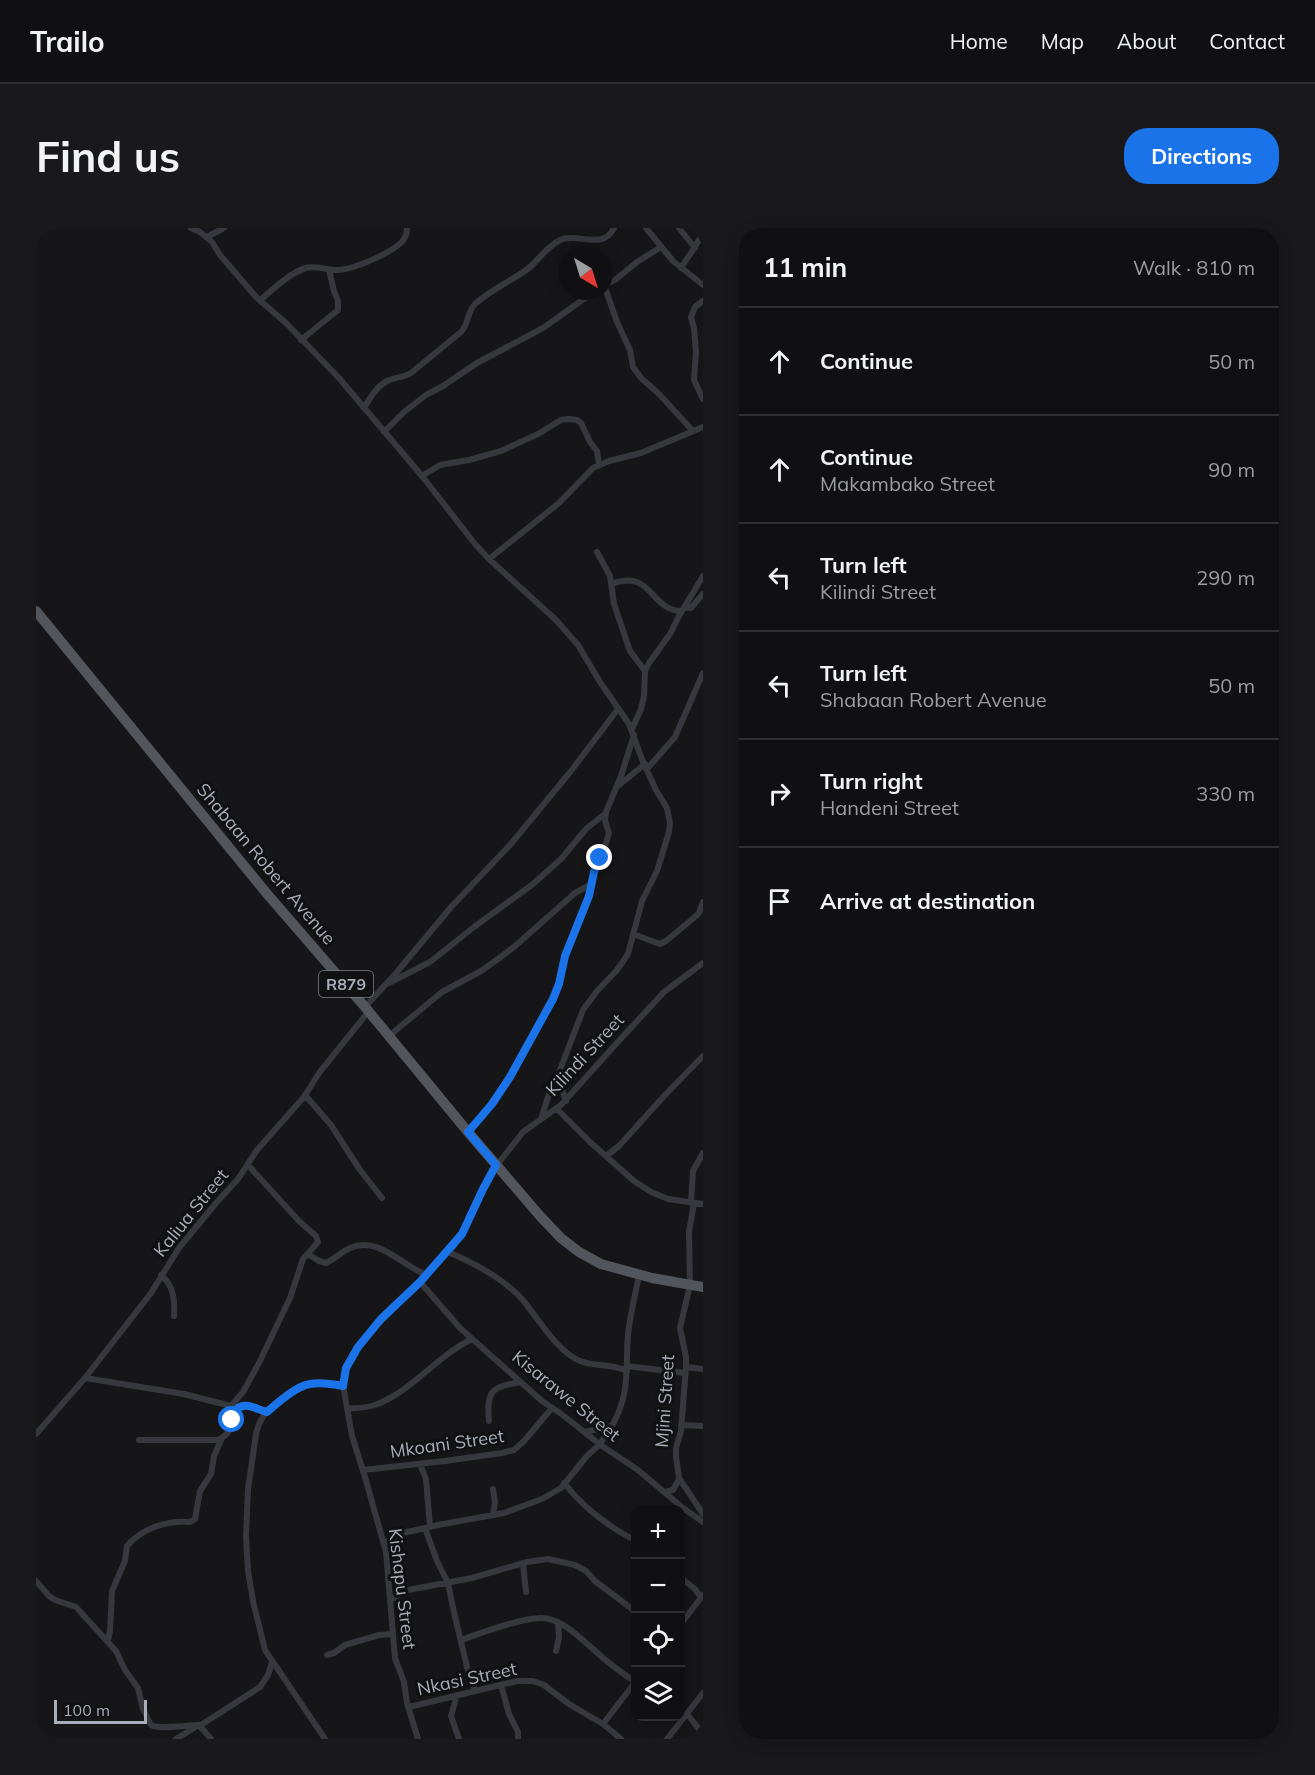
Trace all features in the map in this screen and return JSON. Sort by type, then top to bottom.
[{"type":"main road","name":"Shabaan Robert Avenue","points":[[36,611],[268,895],[367,1009],[496,1165],[561,1238],[579,1252],[601,1264],[639,1275],[703,1287]]},
{"type":"street","points":[[191,228],[207,237],[260,300],[286,323],[339,378],[422,476],[475,544],[556,620],[578,645],[633,732],[656,790],[667,808],[670,823],[657,871],[642,901],[631,946],[624,961],[583,1010],[541,1119]]},
{"type":"street","points":[[207,237],[225,228]]},
{"type":"street","points":[[260,300],[306,268],[346,269],[388,251],[405,238],[407,228]]},
{"type":"street","points":[[364,408],[378,388],[388,381],[411,373],[461,332],[467,326],[474,305],[528,268],[552,245],[567,238],[600,240],[612,233],[614,228]]},
{"type":"street","points":[[646,228],[681,268],[703,285]]},
{"type":"street","points":[[679,228],[695,248]]},
{"type":"street","points":[[681,268],[700,241],[703,228]]},
{"type":"street","points":[[613,281],[661,247]]},
{"type":"street","points":[[301,340],[338,310],[338,301],[329,270]]},
{"type":"street","points":[[384,432],[426,395],[477,363],[543,328],[582,300]]},
{"type":"street","points":[[609,300],[630,350],[633,367],[693,431]]},
{"type":"street","points":[[703,301],[695,307],[691,316],[696,352],[695,385],[703,399]]},
{"type":"street","points":[[422,476],[440,465],[470,460],[501,451],[569,418],[582,423],[590,442],[597,451],[599,464]]},
{"type":"street","points":[[489,559],[555,507],[586,474],[599,464],[641,453],[703,427]]},
{"type":"street","points":[[597,552],[610,576],[614,604],[630,651],[645,671]]},
{"type":"street","points":[[468,1132],[492,1104],[510,1077],[553,999],[565,956],[589,896],[594,872],[609,833],[605,821],[606,812],[643,702],[645,671],[648,663],[673,631],[703,576]]},
{"type":"street","points":[[612,584],[623,580],[640,583],[665,605],[676,611],[691,608],[703,594]]},
{"type":"street","points":[[616,787],[646,767],[675,737],[703,673]]},
{"type":"street","name":"Kaliua Street","points":[[36,1434],[86,1378],[151,1293],[179,1248],[238,1179],[257,1150],[305,1095],[386,985],[452,906],[510,845],[618,709]]},
{"type":"street","points":[[386,985],[430,962],[533,884],[561,859],[586,829],[606,812]]},
{"type":"street","points":[[389,1036],[442,992],[498,959],[568,898],[592,884]]},
{"type":"street","points":[[633,934],[656,944],[663,943],[696,916],[703,902]]},
{"type":"street","name":"Kilindi Street","points":[[364,1473],[352,1436],[343,1386],[346,1368],[358,1347],[381,1319],[427,1275],[462,1234],[496,1165],[524,1132],[566,1101],[664,992],[703,964]]},
{"type":"street","points":[[606,1156],[619,1146],[703,1056]]},
{"type":"street","points":[[556,1079],[566,1101]]},
{"type":"street","points":[[305,1095],[337,1134],[360,1170],[382,1197]]},
{"type":"street","points":[[557,1109],[580,1134],[634,1181],[668,1200],[703,1204]]},
{"type":"street","name":"Mjini Street","points":[[703,1153],[693,1171],[689,1232],[690,1285],[680,1328],[685,1352],[685,1370],[681,1425],[675,1448],[679,1478],[703,1514]]},
{"type":"street","points":[[231,1406],[243,1392],[263,1355],[290,1298],[303,1259],[317,1244],[316,1236],[299,1221],[248,1165]]},
{"type":"street","points":[[308,1254],[326,1263],[350,1248],[368,1244],[380,1248],[427,1275]]},
{"type":"street","points":[[448,1252],[478,1266],[520,1296],[551,1336],[572,1356],[582,1362],[627,1368],[703,1369]]},
{"type":"street","points":[[161,1275],[172,1290],[174,1316]]},
{"type":"street","points":[[384,1543],[403,1533],[427,1527],[504,1513],[554,1493],[564,1483],[599,1445],[612,1426],[623,1401],[627,1384],[629,1329],[639,1275]]},
{"type":"street","name":"Kisarawe Street","points":[[420,1282],[460,1328],[521,1382],[599,1445],[638,1470],[703,1522]]},
{"type":"street","points":[[346,1408],[364,1408],[390,1398],[452,1350],[472,1339]]},
{"type":"street","points":[[86,1378],[184,1394],[231,1406],[255,1407],[267,1412]]},
{"type":"street","points":[[489,1421],[488,1403],[493,1393],[500,1386],[521,1382]]},
{"type":"street","points":[[325,1739],[265,1650],[248,1571],[246,1536],[250,1470],[261,1419],[280,1400],[301,1386],[316,1383],[343,1386]]},
{"type":"street","points":[[108,1640],[112,1591],[125,1561],[127,1546],[146,1530],[170,1522],[190,1522],[195,1519],[200,1491],[211,1474],[214,1456],[222,1438],[231,1429],[236,1410],[242,1406]]},
{"type":"street","name":"Mkoani Street","points":[[364,1473],[514,1450],[524,1442],[552,1408]]},
{"type":"street","points":[[681,1425],[703,1426]]},
{"type":"street","points":[[585,1432],[612,1426]]},
{"type":"street","points":[[139,1440],[222,1438]]},
{"type":"street","points":[[420,1464],[426,1479],[427,1527],[436,1561],[448,1583],[475,1690]]},
{"type":"street","name":"Kishapu Street","points":[[364,1473],[384,1543],[395,1658],[404,1682],[418,1739]]},
{"type":"street","points":[[665,1492],[676,1487],[679,1478]]},
{"type":"street","points":[[564,1483],[575,1496],[608,1525],[631,1538]]},
{"type":"street","points":[[493,1489],[495,1502],[493,1515]]},
{"type":"street","points":[[390,1600],[408,1590],[448,1583],[523,1563],[548,1559],[575,1565],[586,1571],[631,1607]]},
{"type":"street","points":[[523,1563],[526,1592]]},
{"type":"street","points":[[685,1580],[702,1597],[685,1620]]},
{"type":"street","points":[[36,1581],[55,1600],[76,1607],[108,1640],[116,1651],[124,1670],[138,1688],[143,1709],[151,1725],[160,1728],[173,1725],[200,1725]]},
{"type":"street","points":[[461,1640],[523,1621],[539,1617],[548,1618],[558,1622],[631,1679]]},
{"type":"street","points":[[556,1651],[559,1643],[558,1622]]},
{"type":"street","points":[[327,1655],[345,1645],[379,1635],[393,1634]]},
{"type":"street","points":[[177,1739],[257,1690],[268,1676],[272,1661]]},
{"type":"street","name":"Nkasi Street","points":[[409,1707],[517,1681],[533,1681],[544,1685],[621,1739]]},
{"type":"street","points":[[501,1685],[509,1714],[518,1732],[518,1739]]},
{"type":"street","points":[[603,1725],[631,1687]]},
{"type":"street","points":[[667,1739],[703,1693]]},
{"type":"street","points":[[457,1695],[452,1716],[459,1739]]},
{"type":"street","points":[[687,1714],[703,1734]]},
{"type":"street","points":[[200,1725],[211,1739]]},
{"type":"route","points":[[232,1420],[236,1410],[242,1406],[255,1407],[267,1412],[301,1386],[316,1383],[343,1386],[346,1368],[358,1347],[381,1319],[453,1247],[462,1234],[496,1165],[468,1132],[501,1093],[557,991],[565,956],[589,896],[594,872],[600,858]]}]
